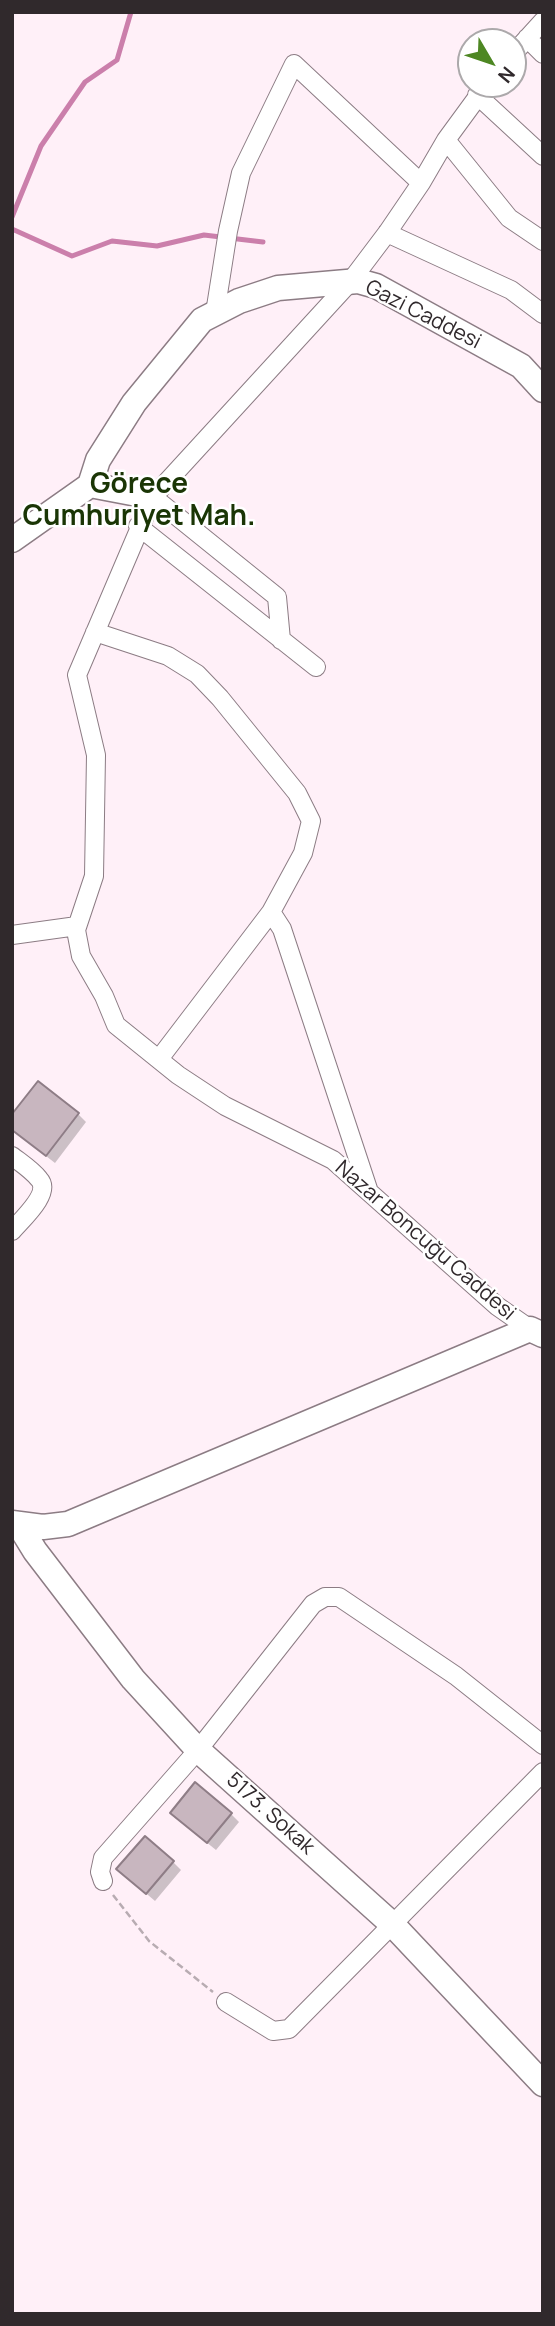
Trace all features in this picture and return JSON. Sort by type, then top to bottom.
[{"type":"street","points":[[543,21],[527,38],[543,54]]},
{"type":"street","points":[[215,313],[228,231],[241,173],[294,64],[421,183]]},
{"type":"street","points":[[12,934],[77,926],[94,876],[96,755],[77,675],[138,526],[153,497],[349,282],[387,233],[476,98]]},
{"type":"street","points":[[489,98],[543,156]]},
{"type":"street","points":[[446,140],[509,218],[543,241]]},
{"type":"street","points":[[387,233],[512,290],[543,314]]},
{"type":"street","name":"Gazi Caddesi","points":[[90,485],[98,460],[134,403],[202,320],[239,301],[278,288],[349,282],[376,286],[522,366],[543,390]]},
{"type":"street","points":[[12,540],[90,485],[153,497],[277,597],[281,640]]},
{"type":"street","points":[[138,526],[316,667]]},
{"type":"street","points":[[95,632],[168,656],[198,674],[297,793],[311,821],[303,853],[271,912],[159,1059]]},
{"type":"street","points":[[271,912],[282,929],[369,1192]]},
{"type":"street","name":"Nazar Boncuğu Caddesi","points":[[77,926],[81,956],[104,996],[116,1026],[225,1106],[333,1160],[497,1307],[536,1332]]},
{"type":"street","points":[[12,1156],[39,1178],[43,1185],[43,1194],[12,1231]]},
{"type":"street","points":[[16,1524],[43,1527],[68,1524],[536,1332]]},
{"type":"street","name":"5173. Sokak","points":[[16,1524],[133,1679],[198,1750],[393,1925],[543,2084]]},
{"type":"street","points":[[103,1881],[100,1872],[103,1858],[198,1750],[313,1604],[325,1597],[339,1597],[445,1668],[543,1745]]},
{"type":"street","points":[[226,2002],[273,2031],[289,2029],[543,1772]]},
{"type":"path","points":[[103,1881],[149,1941],[226,2002]]},
{"type":"building","points":[[38,1081],[79,1113],[46,1156],[12,1130],[12,1114]]},
{"type":"building","points":[[195,1782],[232,1813],[207,1843],[170,1813]]},
{"type":"building","points":[[145,1836],[174,1861],[146,1894],[116,1869]]},
{"type":"waterway","points":[[12,217],[41,146],[85,82],[117,60],[131,12]]},
{"type":"waterway","points":[[12,229],[72,256],[112,241],[157,246],[204,235],[263,242]]},
{"type":"district","name":"Görece Cumhuriyet Mah.","points":[[139,501]]}]
